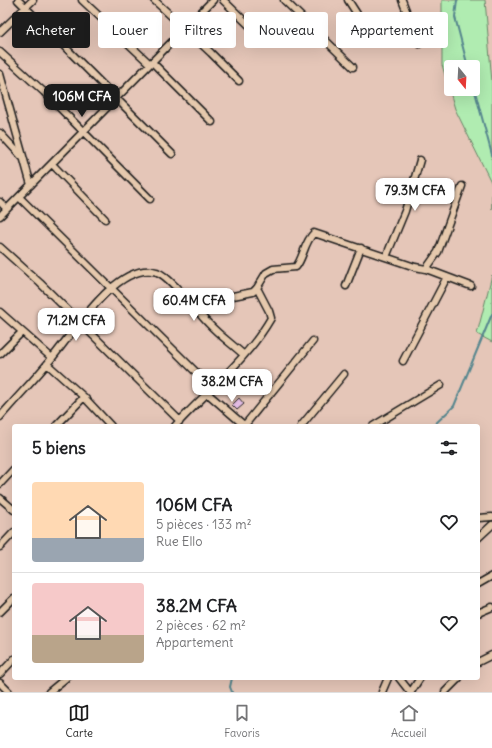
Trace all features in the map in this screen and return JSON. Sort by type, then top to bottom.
[{"type":"street","points":[[18,0],[172,154]]},
{"type":"street","points":[[0,32],[33,0]]},
{"type":"street","points":[[82,0],[151,63],[212,122]]},
{"type":"street","points":[[154,0],[170,15]]},
{"type":"street","points":[[201,12],[213,0]]},
{"type":"street","points":[[222,0],[244,21]]},
{"type":"street","points":[[284,0],[353,67]]},
{"type":"street","points":[[348,0],[356,12]]},
{"type":"street","points":[[402,0],[407,12]]},
{"type":"street","points":[[0,216],[170,44]]},
{"type":"street","points":[[205,48],[239,81]]},
{"type":"street","points":[[0,52],[44,92],[150,199]]},
{"type":"street","points":[[0,74],[31,185]]},
{"type":"street","points":[[0,133],[23,159]]},
{"type":"street","points":[[386,257],[406,211],[420,160]]},
{"type":"street","points":[[52,164],[105,219]]},
{"type":"street","points":[[426,269],[438,252],[462,186]]},
{"type":"street","points":[[19,197],[243,424]]},
{"type":"street","points":[[0,202],[7,209]]},
{"type":"street","points":[[199,313],[223,298],[249,293],[257,288],[266,274],[273,269],[296,267],[300,262],[310,237],[314,233],[415,267],[426,269],[471,286]]},
{"type":"street","points":[[0,247],[80,322],[180,421]]},
{"type":"street","points":[[346,286],[361,248]]},
{"type":"street","points":[[0,417],[47,364],[80,322],[110,289],[129,275],[144,270],[157,272],[168,278],[208,324],[244,355]]},
{"type":"street","points":[[403,361],[447,277]]},
{"type":"street","points":[[177,424],[244,355],[262,334],[271,318],[257,288]]},
{"type":"street","points":[[0,312],[52,358]]},
{"type":"street","points":[[0,354],[22,332]]},
{"type":"street","points":[[247,424],[313,341]]},
{"type":"street","points":[[47,364],[84,397],[109,424]]},
{"type":"street","points":[[303,424],[344,374]]},
{"type":"street","points":[[376,424],[441,385]]},
{"type":"street","points":[[58,424],[84,397]]},
{"type":"street","points":[[0,484],[12,471]]},
{"type":"street","points":[[0,498],[12,508]]},
{"type":"street","points":[[480,518],[492,517]]},
{"type":"street","points":[[480,536],[492,525]]},
{"type":"street","points":[[0,547],[12,534]]},
{"type":"street","points":[[480,583],[492,576]]},
{"type":"street","points":[[0,612],[12,600]]},
{"type":"street","points":[[480,612],[492,607]]},
{"type":"street","points":[[480,661],[492,655]]},
{"type":"street","points":[[0,674],[12,661]]},
{"type":"street","points":[[49,692],[64,680]]},
{"type":"street","points":[[382,692],[387,680]]},
{"type":"street","points":[[401,680],[410,692],[419,680]]},
{"type":"street","points":[[445,692],[457,680]]},
{"type":"street","points":[[0,683],[9,692]]},
{"type":"green space","points":[[442,0],[485,0],[492,82],[492,184],[455,109],[451,96],[480,96],[480,60],[444,60],[444,72],[442,65],[442,48],[448,48],[448,12],[442,12]]},
{"type":"green space","points":[[492,275],[492,342],[477,334]]},
{"type":"building","points":[[239,398],[244,404],[237,410],[232,405]]},
{"type":"waterway","points":[[457,0],[455,17],[466,60]]},
{"type":"waterway","points":[[476,96],[492,155]]},
{"type":"waterway","points":[[435,424],[454,406],[492,314]]},
{"type":"waterway","points":[[232,680],[230,687],[232,692]]}]
